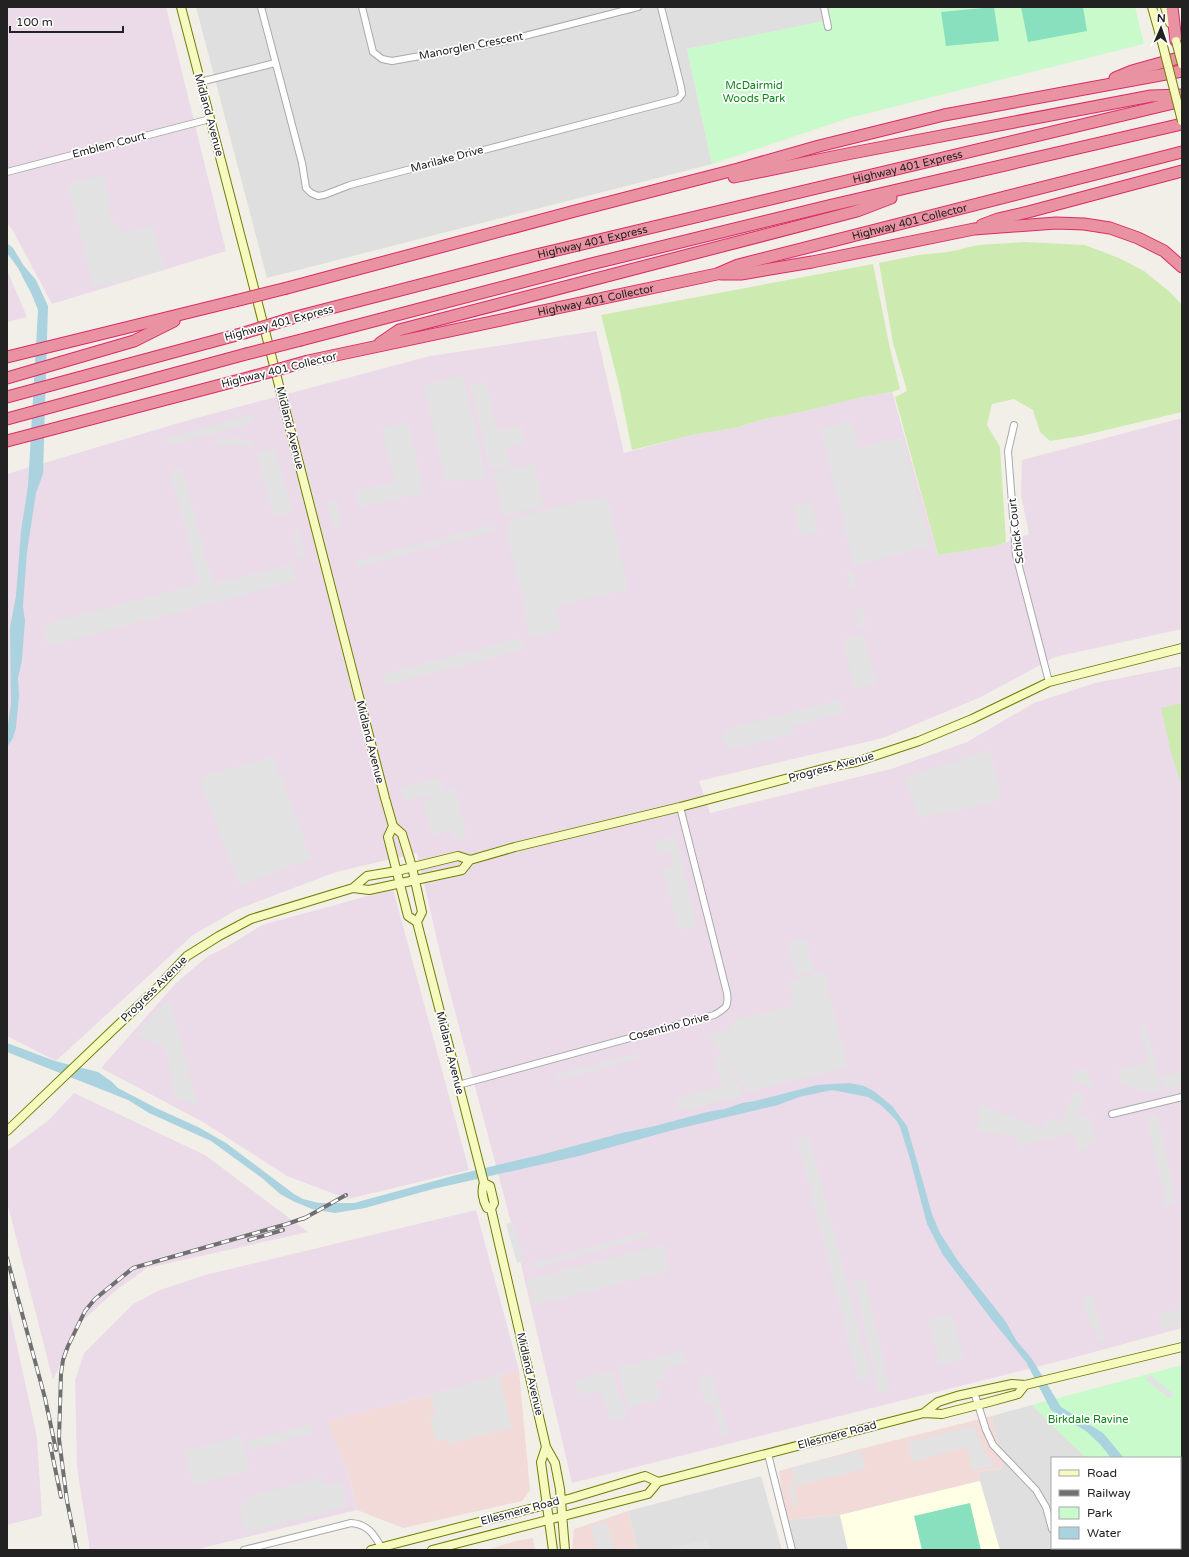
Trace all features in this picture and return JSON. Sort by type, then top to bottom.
[{"type":"highway","points":[[1172,7],[1176,41]]},
{"type":"highway","points":[[1096,86],[1132,71],[1182,57]]},
{"type":"highway","points":[[7,357],[287,288],[575,210],[944,115],[1182,71]]},
{"type":"highway","points":[[575,210],[859,151],[1152,96],[1182,95]]},
{"type":"highway","name":"Highway 401 Express","points":[[7,398],[244,333],[292,318],[536,255],[1182,101]]},
{"type":"highway","name":"Highway 401 Express","points":[[7,419],[246,354],[594,263],[828,206],[1182,124]]},
{"type":"highway","name":"Highway 401 Collector","points":[[7,441],[308,362],[717,274],[738,265],[1182,152]]},
{"type":"highway","points":[[974,229],[998,219],[1182,172]]},
{"type":"highway","points":[[374,347],[399,330],[857,211],[923,184]]},
{"type":"highway","points":[[717,274],[741,274],[812,262],[974,229],[1056,223],[1084,224],[1110,228],[1138,238],[1164,251],[1182,267]]},
{"type":"highway","points":[[7,378],[134,341],[191,312]]},
{"type":"main road","name":"Midland Avenue","points":[[181,7],[393,826],[402,834],[412,867],[422,912],[417,922],[484,1183],[482,1188],[485,1205],[487,1208],[491,1209],[546,1447],[555,1463],[562,1500],[566,1550]]},
{"type":"main road","points":[[1152,7],[1182,121]]},
{"type":"main road","points":[[1165,7],[1182,64]]},
{"type":"main road","name":"Progress Avenue","points":[[7,1131],[55,1087],[159,986],[187,956],[219,936],[251,919],[353,888],[367,876],[397,871],[458,856],[470,860],[515,847],[680,807],[834,766],[856,762],[918,741],[972,719],[1049,682],[1182,648]]},
{"type":"main road","name":"Midland Avenue","points":[[393,826],[388,837],[408,916],[417,922]]},
{"type":"main road","name":"Progress Avenue","points":[[353,888],[369,890],[462,870],[470,860]]},
{"type":"main road","name":"Ellesmere Road","points":[[924,1413],[938,1402],[974,1392],[1012,1384],[1025,1385],[1059,1378],[1182,1347]]},
{"type":"main road","name":"Ellesmere Road","points":[[432,1550],[648,1494],[658,1482],[924,1413],[942,1414],[1018,1394],[1025,1385]]},
{"type":"main road","name":"Midland Avenue","points":[[546,1447],[541,1462],[553,1550]]},
{"type":"main road","name":"Ellesmere Road","points":[[371,1550],[562,1500],[645,1476],[658,1482]]},
{"type":"street","name":"Marilake Drive","points":[[261,7],[302,163],[306,188],[318,196],[350,185],[678,99],[682,94],[681,87],[661,7]]},
{"type":"street","name":"Manorglen Crescent","points":[[362,7],[373,52],[382,59],[392,61],[505,41],[638,7]]},
{"type":"street","points":[[824,7],[828,27]]},
{"type":"street","points":[[200,82],[275,63]]},
{"type":"street","name":"Emblem Court","points":[[7,172],[210,119]]},
{"type":"street","name":"Schick Court","points":[[1014,426],[1008,451],[1016,555],[1049,682]]},
{"type":"street","name":"Cosentino Drive","points":[[458,1085],[714,1015],[725,1008],[728,1003],[727,993],[680,807]]},
{"type":"street","points":[[1112,1114],[1182,1097]]},
{"type":"street","points":[[974,1392],[977,1405],[993,1445],[1036,1490],[1046,1507],[1051,1525]]},
{"type":"street","points":[[768,1454],[792,1550]]},
{"type":"street","points":[[244,1550],[351,1522],[368,1528],[381,1547]]},
{"type":"shaded area","points":[[7,7],[166,7],[226,251],[52,304],[12,229],[7,223]]},
{"type":"shaded area","points":[[196,7],[828,7],[830,20],[687,49],[712,164],[267,278]]},
{"type":"shaded area","points":[[104,175],[111,206],[108,207],[112,222],[117,222],[120,234],[153,226],[164,270],[94,287],[68,184]]},
{"type":"shaded area","points":[[7,270],[27,317],[7,322]]},
{"type":"shaded area","points":[[596,331],[624,453],[692,435],[735,428],[765,419],[892,392],[938,555],[996,546],[1029,534],[1021,495],[1022,460],[1182,418],[1182,629],[1055,657],[981,697],[883,738],[699,781],[710,813],[891,769],[967,742],[1034,703],[1095,683],[1182,666],[1182,1328],[1072,1358],[572,1483],[512,1226],[444,970],[417,853],[336,872],[238,909],[193,935],[56,1061],[7,1036],[7,474],[189,420],[430,356]]},
{"type":"shaded area","points":[[463,375],[486,478],[445,482],[424,385]]},
{"type":"shaded area","points":[[486,382],[497,431],[521,425],[525,443],[506,447],[511,467],[494,470],[493,465],[489,466],[471,385]]},
{"type":"shaded area","points":[[251,415],[253,423],[167,446],[165,439]]},
{"type":"shaded area","points":[[852,421],[859,448],[902,437],[930,546],[854,566],[820,429]]},
{"type":"shaded area","points":[[408,422],[424,493],[360,507],[356,491],[395,482],[382,428]]},
{"type":"shaded area","points":[[231,438],[253,441],[251,447],[233,444],[215,446],[215,440]]},
{"type":"shaded area","points":[[275,448],[292,512],[274,517],[257,453]]},
{"type":"shaded area","points":[[534,464],[543,506],[504,515],[494,473]]},
{"type":"shaded area","points":[[182,468],[213,584],[291,564],[296,581],[47,646],[43,629],[48,628],[47,624],[199,584],[170,471]]},
{"type":"shaded area","points":[[607,496],[628,589],[556,606],[561,630],[531,637],[506,531],[508,522],[516,517]]},
{"type":"shaded area","points":[[336,499],[342,525],[333,527],[327,501]]},
{"type":"shaded area","points":[[811,502],[818,532],[800,536],[794,506]]},
{"type":"shaded area","points":[[492,525],[493,531],[357,567],[355,561]]},
{"type":"shaded area","points":[[299,530],[305,557],[299,559],[293,532]]},
{"type":"shaded area","points":[[852,571],[857,587],[851,589],[846,572]]},
{"type":"shaded area","points":[[863,609],[867,627],[860,629],[856,610]]},
{"type":"shaded area","points":[[863,634],[876,684],[855,689],[843,639]]},
{"type":"shaded area","points":[[521,638],[524,649],[385,685],[383,674]]},
{"type":"shaded area","points":[[841,699],[843,713],[792,726],[794,733],[728,750],[726,744],[723,744],[721,737],[725,735],[724,730]]},
{"type":"shaded area","points":[[990,750],[1001,792],[1000,797],[991,804],[919,818],[905,778]]},
{"type":"shaded area","points":[[273,757],[311,858],[240,886],[201,783],[206,775]]},
{"type":"shaded area","points":[[440,778],[444,791],[455,788],[467,837],[455,840],[452,830],[432,835],[423,801],[429,800],[428,795],[405,801],[402,788]]},
{"type":"shaded area","points":[[675,836],[697,926],[678,930],[663,869],[672,865],[672,860],[669,852],[659,855],[655,841]]},
{"type":"shaded area","points":[[393,889],[469,1170],[348,1199],[287,1176],[203,1122],[101,1068],[176,983],[208,956],[225,948],[262,925]]},
{"type":"shaded area","points":[[806,939],[814,971],[796,976],[788,943]]},
{"type":"shaded area","points":[[824,972],[847,1067],[748,1092],[708,1035],[730,1030],[735,1020],[794,1005],[789,980]]},
{"type":"shaded area","points":[[169,999],[198,1106],[175,1097],[170,1068],[164,1046],[135,1035]]},
{"type":"shaded area","points":[[1146,1026],[1162,1090],[1147,1092],[1121,1084],[1117,1071],[1149,1062],[1140,1027]]},
{"type":"shaded area","points":[[639,1053],[637,1058],[556,1081],[556,1075]]},
{"type":"shaded area","points":[[722,1057],[744,1092],[739,1094],[741,1097],[679,1111],[677,1099],[722,1086],[714,1059]]},
{"type":"shaded area","points":[[1081,1068],[1086,1071],[1093,1090],[1070,1078]]},
{"type":"shaded area","points":[[1182,1071],[1182,1086],[1166,1091],[1162,1077]]},
{"type":"shaded area","points":[[1074,1091],[1085,1096],[1078,1117],[1090,1117],[1096,1140],[1079,1154],[1074,1133],[1018,1146],[1017,1137],[978,1131],[979,1104],[1043,1130],[1048,1117],[1062,1123]]},
{"type":"shaded area","points":[[74,1093],[205,1155],[308,1232],[147,1268],[115,1291],[78,1325],[53,1380],[7,1202],[7,1151],[49,1120]]},
{"type":"shaded area","points":[[1157,1114],[1176,1202],[1165,1206],[1147,1116]]},
{"type":"shaded area","points":[[809,1136],[871,1377],[858,1380],[797,1139]]},
{"type":"shaded area","points":[[476,1210],[519,1370],[430,1395],[327,1421],[348,1472],[357,1510],[194,1550],[90,1550],[77,1467],[75,1381],[84,1353],[133,1304],[160,1290],[205,1275]]},
{"type":"shaded area","points":[[512,1222],[524,1261],[517,1263],[506,1224]]},
{"type":"shaded area","points":[[648,1231],[649,1236],[532,1269],[531,1264]]},
{"type":"shaded area","points":[[663,1245],[670,1270],[534,1306],[527,1280]]},
{"type":"shaded area","points":[[865,1279],[890,1390],[879,1392],[854,1282]]},
{"type":"shaded area","points":[[1092,1295],[1105,1341],[1099,1343],[1094,1327],[1091,1328],[1082,1298]]},
{"type":"shaded area","points":[[7,1300],[37,1437],[42,1516],[7,1525]]},
{"type":"shaded area","points":[[1182,1309],[1182,1325],[1162,1330],[1158,1314]]},
{"type":"shaded area","points":[[952,1314],[963,1359],[940,1365],[928,1320]]},
{"type":"shaded area","points":[[683,1351],[686,1363],[664,1368],[666,1379],[656,1381],[661,1399],[628,1407],[618,1368]]},
{"type":"shaded area","points":[[519,1370],[530,1490],[522,1501],[403,1528],[357,1510],[348,1472],[326,1421],[430,1395]]},
{"type":"shaded area","points":[[613,1371],[620,1400],[623,1400],[627,1416],[610,1420],[605,1398],[603,1398],[601,1390],[579,1395],[575,1380]]},
{"type":"shaded area","points":[[499,1374],[512,1428],[449,1444],[448,1439],[436,1442],[430,1415],[435,1413],[430,1395]]},
{"type":"shaded area","points":[[711,1374],[729,1435],[722,1437],[712,1403],[705,1405],[698,1378]]},
{"type":"shaded area","points":[[1150,1375],[1174,1394],[1170,1399],[1146,1380]]},
{"type":"shaded area","points":[[1032,1405],[1085,1457],[1051,1457],[1051,1549],[1112,1550],[994,1550],[978,1472],[1003,1468],[992,1416]]},
{"type":"shaded area","points":[[992,1416],[1003,1468],[978,1472],[980,1481],[840,1515],[785,1520],[779,1471]]},
{"type":"shaded area","points":[[311,1424],[314,1433],[250,1450],[248,1441]]},
{"type":"shaded area","points":[[974,1425],[983,1449],[995,1465],[972,1470],[967,1447],[911,1462],[908,1443]]},
{"type":"shaded area","points":[[241,1436],[250,1470],[193,1485],[184,1451]]},
{"type":"shaded area","points":[[861,1451],[866,1469],[795,1486],[791,1468]]},
{"type":"shaded area","points":[[761,1476],[782,1550],[638,1550],[628,1511]]},
{"type":"shaded area","points":[[322,1477],[324,1485],[341,1481],[348,1506],[246,1533],[239,1506],[247,1504],[245,1498]]},
{"type":"shaded area","points":[[980,1481],[1000,1550],[848,1550],[840,1515]]},
{"type":"shaded area","points":[[792,1483],[798,1505],[794,1508],[788,1484]]},
{"type":"shaded area","points":[[628,1511],[638,1550],[572,1550],[574,1529]]},
{"type":"shaded area","points":[[840,1515],[848,1550],[791,1550],[785,1520]]},
{"type":"shaded area","points":[[607,1522],[614,1550],[596,1550],[591,1526]]},
{"type":"shaded area","points":[[533,1538],[535,1550],[487,1550],[516,1541]]},
{"type":"shaded area","points":[[707,1539],[710,1550],[671,1550],[671,1549]]},
{"type":"green space","name":"McDairmid Woods Park","points":[[828,7],[1135,7],[1144,44],[849,118],[712,164],[687,49],[829,20]]},
{"type":"green space","points":[[994,7],[999,41],[946,46],[941,12]]},
{"type":"green space","points":[[1021,7],[1083,7],[1087,31],[1028,42]]},
{"type":"green space","points":[[1024,242],[1085,245],[1119,258],[1144,271],[1170,292],[1182,305],[1182,412],[1081,436],[1050,441],[1040,432],[1033,410],[1014,399],[992,404],[987,425],[1000,447],[1006,542],[996,546],[938,555],[895,397],[907,391],[893,343],[879,263],[918,255],[948,252],[978,245]]},
{"type":"green space","points":[[873,264],[889,344],[900,389],[765,419],[735,428],[692,435],[632,450],[619,386],[601,315]]},
{"type":"green space","points":[[1182,703],[1182,786],[1171,753],[1161,708]]},
{"type":"green space","name":"Birkdale Ravine","points":[[1182,1365],[1182,1550],[1113,1550],[1181,1549],[1181,1457],[1085,1457],[1032,1405]]},
{"type":"green space","points":[[970,1503],[981,1550],[922,1550],[914,1516]]},
{"type":"water","points":[[7,243],[13,248],[24,266],[36,280],[48,306],[43,474],[36,493],[27,552],[23,606],[25,621],[22,660],[18,678],[19,696],[16,728],[13,738],[7,747],[7,731],[11,704],[10,627],[16,596],[21,531],[28,486],[38,310],[18,268],[7,253]]},
{"type":"water","points":[[7,1043],[55,1061],[98,1072],[118,1088],[156,1108],[198,1127],[226,1143],[294,1194],[303,1199],[319,1203],[354,1203],[456,1175],[817,1085],[850,1083],[864,1086],[875,1092],[892,1106],[907,1126],[932,1214],[940,1233],[958,1261],[1006,1322],[1016,1340],[1032,1359],[1061,1407],[1103,1433],[1123,1457],[1110,1457],[1100,1444],[1086,1431],[1051,1410],[1026,1362],[943,1255],[927,1224],[900,1127],[896,1120],[882,1106],[868,1097],[832,1090],[799,1097],[778,1105],[677,1129],[579,1156],[433,1189],[365,1208],[335,1213],[312,1209],[280,1194],[262,1178],[211,1141],[149,1113],[128,1100],[7,1052]]},
{"type":"railway","points":[[303,1219],[346,1195]]},
{"type":"railway","points":[[67,1501],[59,1439],[61,1374],[63,1360],[68,1346],[85,1311],[95,1299],[133,1268],[307,1217]]},
{"type":"railway","points":[[249,1240],[283,1230]]},
{"type":"railway","points":[[7,1258],[45,1398],[56,1450]]},
{"type":"railway","points":[[50,1444],[61,1497]]},
{"type":"railway","points":[[66,1496],[77,1550]]}]
